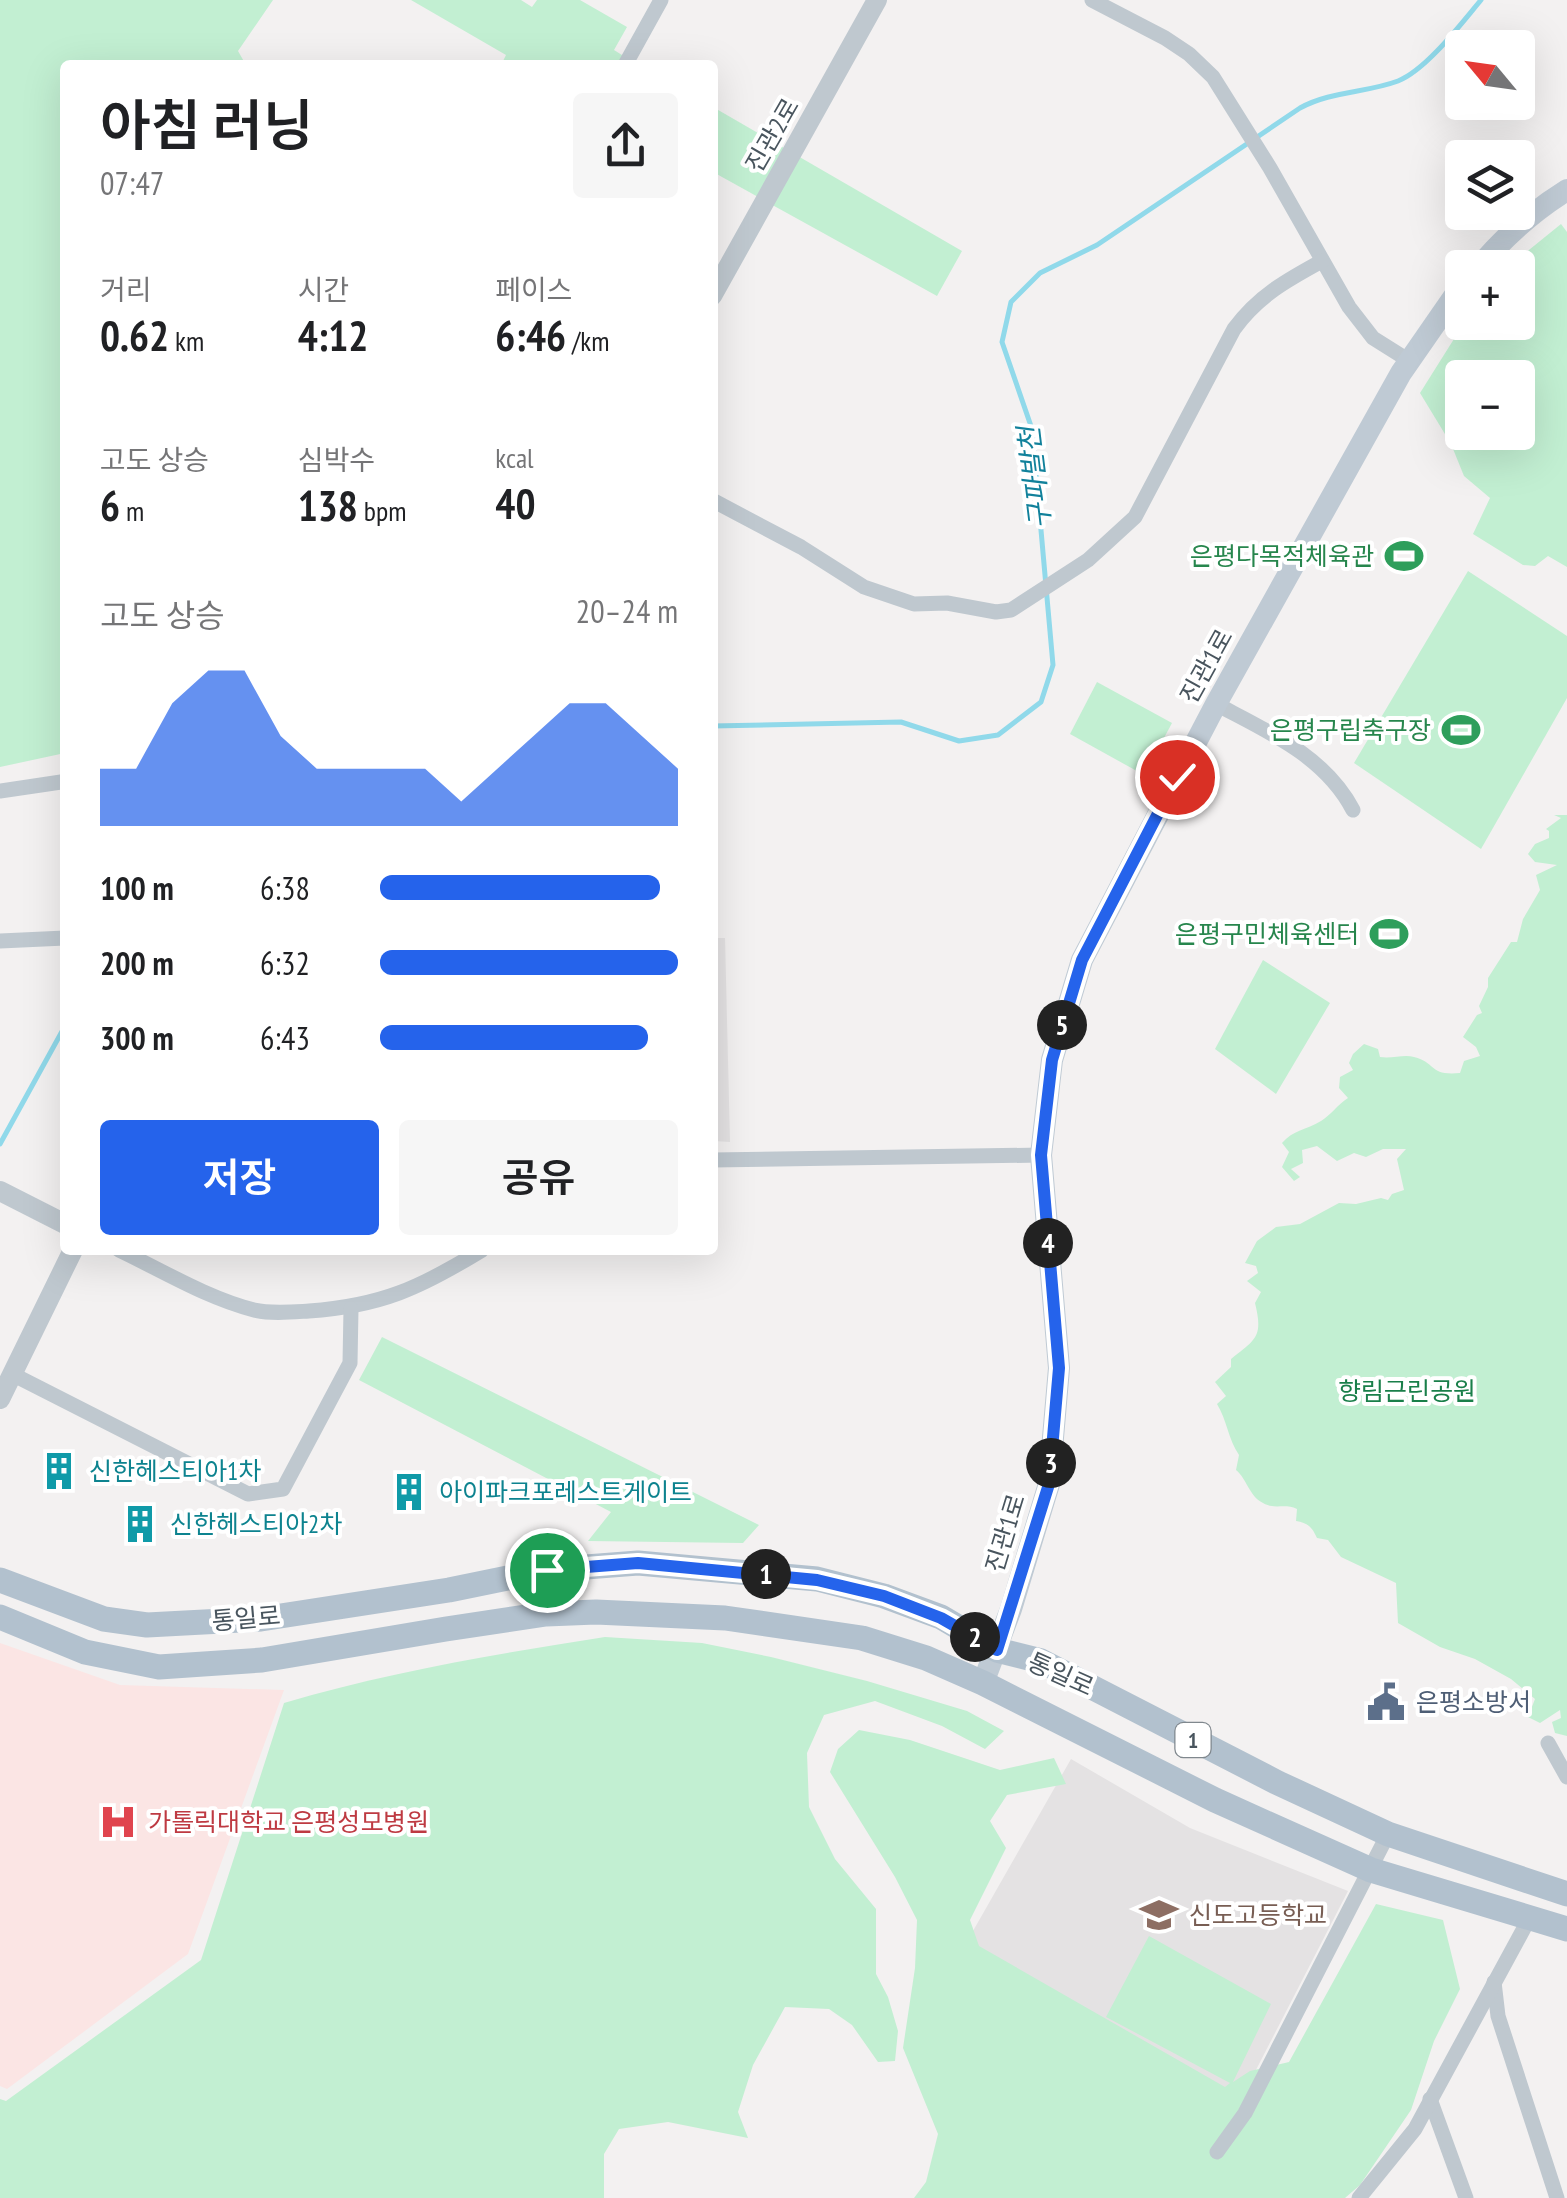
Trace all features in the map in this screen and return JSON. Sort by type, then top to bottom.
[{"type":"main road","points":[[1493,250],[1543,205],[1567,190]]},
{"type":"main road","name":"진관1로","points":[[984,1683],[1049,1484],[1059,1368],[1041,1155],[1052,1060],[1082,960],[1216,704],[1408,360],[1445,309]]},
{"type":"main road","name":"통일로","points":[[0,1580],[104,1619],[146,1624],[262,1619],[449,1590],[547,1570],[638,1563],[817,1580],[884,1596],[941,1618],[997,1650],[1041,1661],[1278,1783],[1388,1834],[1567,1894]]},
{"type":"main road","name":"통일로","points":[[0,1617],[85,1652],[159,1667],[262,1660],[546,1614],[685,1615],[862,1638],[926,1658],[984,1683],[1215,1800],[1371,1870],[1567,1929]]},
{"type":"street","points":[[628,60],[661,0]]},
{"type":"street","name":"진관2로","points":[[718,285],[878,0]]},
{"type":"street","points":[[1098,2],[1189,54],[1213,77],[1349,307],[1373,338],[1408,360]]},
{"type":"street","points":[[718,503],[864,587],[914,604],[947,602],[996,612],[1011,610],[1088,560],[1135,517],[1234,329],[1273,288],[1322,261]]},
{"type":"street","points":[[1216,704],[1304,752],[1345,793],[1353,810]]},
{"type":"street","points":[[0,791],[60,782]]},
{"type":"street","points":[[0,939],[60,938]]},
{"type":"street","points":[[718,1160],[1041,1155]]},
{"type":"street","points":[[0,1190],[60,1221]]},
{"type":"street","points":[[0,1399],[70,1255]]},
{"type":"street","points":[[129,1255],[196,1288],[257,1311],[350,1308],[391,1298],[473,1255]]},
{"type":"street","points":[[12,1374],[248,1494],[283,1488],[350,1363],[350,1308]]},
{"type":"street","points":[[1548,1743],[1567,1777]]},
{"type":"street","points":[[1218,2152],[1244,2113],[1388,1834]]},
{"type":"street","points":[[1359,2198],[1415,2129],[1529,1919]]},
{"type":"street","points":[[1494,1982],[1498,2016],[1557,2198]]},
{"type":"street","points":[[1430,2100],[1466,2198]]},
{"type":"shaded area","points":[[718,938],[725,938],[730,1142],[718,1141]]},
{"type":"shaded area","name":"가톨릭대학교 은평성모병원","points":[[0,1643],[120,1685],[284,1690],[188,1954],[7,2089],[0,2086]]},
{"type":"shaded area","name":"신도고등학교","points":[[1071,1759],[1190,1828],[1348,1891],[1240,2101],[974,1956],[969,1938]]},
{"type":"green space","points":[[0,0],[273,0],[238,51],[243,60],[60,60],[60,754],[0,767]]},
{"type":"green space","points":[[411,0],[521,0],[532,7],[537,0],[580,0],[627,27],[614,50],[630,60],[504,60],[506,55]]},
{"type":"green space","points":[[718,110],[962,251],[937,296],[718,175]]},
{"type":"green space","points":[[1561,224],[1567,232],[1567,567],[1548,556],[1535,566],[1523,565],[1473,534],[1490,498],[1464,476],[1453,450],[1535,450],[1535,360],[1445,360],[1445,434],[1420,393],[1453,340],[1535,340],[1535,250],[1529,250]]},
{"type":"green space","name":"은평구립축구장","points":[[1468,571],[1567,636],[1567,698],[1481,849],[1354,763]]},
{"type":"green space","points":[[1097,682],[1172,723],[1144,775],[1070,734]]},
{"type":"green space","name":"향림근린공원","points":[[1554,815],[1567,815],[1567,1736],[1555,1733],[1552,1722],[1561,1718],[1560,1710],[1540,1723],[1528,1717],[1535,1699],[1511,1679],[1398,1623],[1396,1583],[1341,1557],[1328,1540],[1317,1538],[1309,1526],[1296,1521],[1297,1509],[1267,1505],[1254,1496],[1236,1470],[1239,1455],[1217,1404],[1226,1396],[1215,1382],[1258,1330],[1255,1303],[1261,1292],[1247,1281],[1258,1273],[1256,1266],[1245,1263],[1257,1241],[1276,1227],[1300,1224],[1339,1203],[1388,1200],[1404,1190],[1397,1159],[1406,1149],[1383,1149],[1366,1157],[1354,1153],[1337,1161],[1317,1146],[1302,1150],[1303,1163],[1291,1169],[1300,1177],[1294,1181],[1282,1167],[1289,1152],[1282,1143],[1325,1119],[1348,1098],[1339,1088],[1340,1077],[1353,1070],[1349,1063],[1364,1044],[1378,1049],[1380,1057],[1414,1057],[1438,1071],[1450,1073],[1460,1073],[1464,1061],[1480,1056],[1476,1047],[1463,1037],[1482,1013],[1479,1006],[1488,978],[1511,942],[1517,942],[1523,919],[1540,890],[1536,875],[1557,865],[1535,862],[1528,854],[1535,844],[1549,838],[1546,829],[1561,818]]},
{"type":"green space","points":[[1263,960],[1330,1003],[1276,1094],[1215,1049]]},
{"type":"green space","points":[[382,1337],[759,1525],[743,1543],[588,1541],[611,1512],[359,1380]]},
{"type":"green space","points":[[605,1637],[702,1643],[771,1657],[967,1711],[1004,1731],[985,1749],[942,1726],[875,1701],[824,1715],[807,1753],[809,1807],[835,1859],[876,1909],[876,1974],[898,2031],[895,2061],[878,2062],[852,2025],[829,2009],[785,2007],[753,2065],[738,2112],[748,2138],[668,2122],[619,2129],[604,2154],[604,2198],[0,2198],[0,2099],[6,2101],[201,1960],[284,1703],[403,1673]]},
{"type":"green space","points":[[859,1730],[910,1740],[1000,1770],[1054,1758],[1066,1784],[1007,1795],[990,1821],[1006,1848],[970,1920],[979,1946],[1225,2087],[1230,2083],[1106,2017],[1149,1936],[1271,2004],[1233,2082],[1250,2071],[1289,2062],[1376,1904],[1443,1920],[1460,1989],[1434,2041],[1411,2110],[1360,2185],[1345,2198],[914,2198],[926,2182],[938,2134],[903,2048],[915,1968],[917,1920],[830,1772],[838,1749]]},
{"type":"waterway","name":"구파발천","points":[[718,726],[901,722],[959,741],[998,735],[1041,702],[1053,665],[1032,429],[1002,342],[1011,302],[1040,273],[1097,245],[1300,108],[1409,75],[1442,45],[1481,0]]},
{"type":"waterway","name":"구파발천","points":[[0,1144],[60,1035]]},
{"type":"place","name":"은평다목적체육관","points":[[1404,556]]},
{"type":"place","name":"은평구립축구장","points":[[1461,730]]},
{"type":"place","name":"은평구민체육센터","points":[[1389,934]]},
{"type":"place","name":"신한헤스티아1차","points":[[59,1471]]},
{"type":"place","name":"아이파크포레스트게이트","points":[[409,1492]]},
{"type":"place","name":"신한헤스티아2차","points":[[140,1524]]},
{"type":"place","name":"은평소방서","points":[[1386,1702]]},
{"type":"place","name":"가톨릭대학교 은평성모병원","points":[[118,1822]]},
{"type":"place","name":"신도고등학교","points":[[1159,1915]]},
{"type":"route","points":[[547,1570],[638,1563],[817,1580],[884,1596],[941,1618],[997,1650],[1049,1484],[1059,1368],[1041,1155],[1052,1060],[1082,960],[1177,777]]}]
